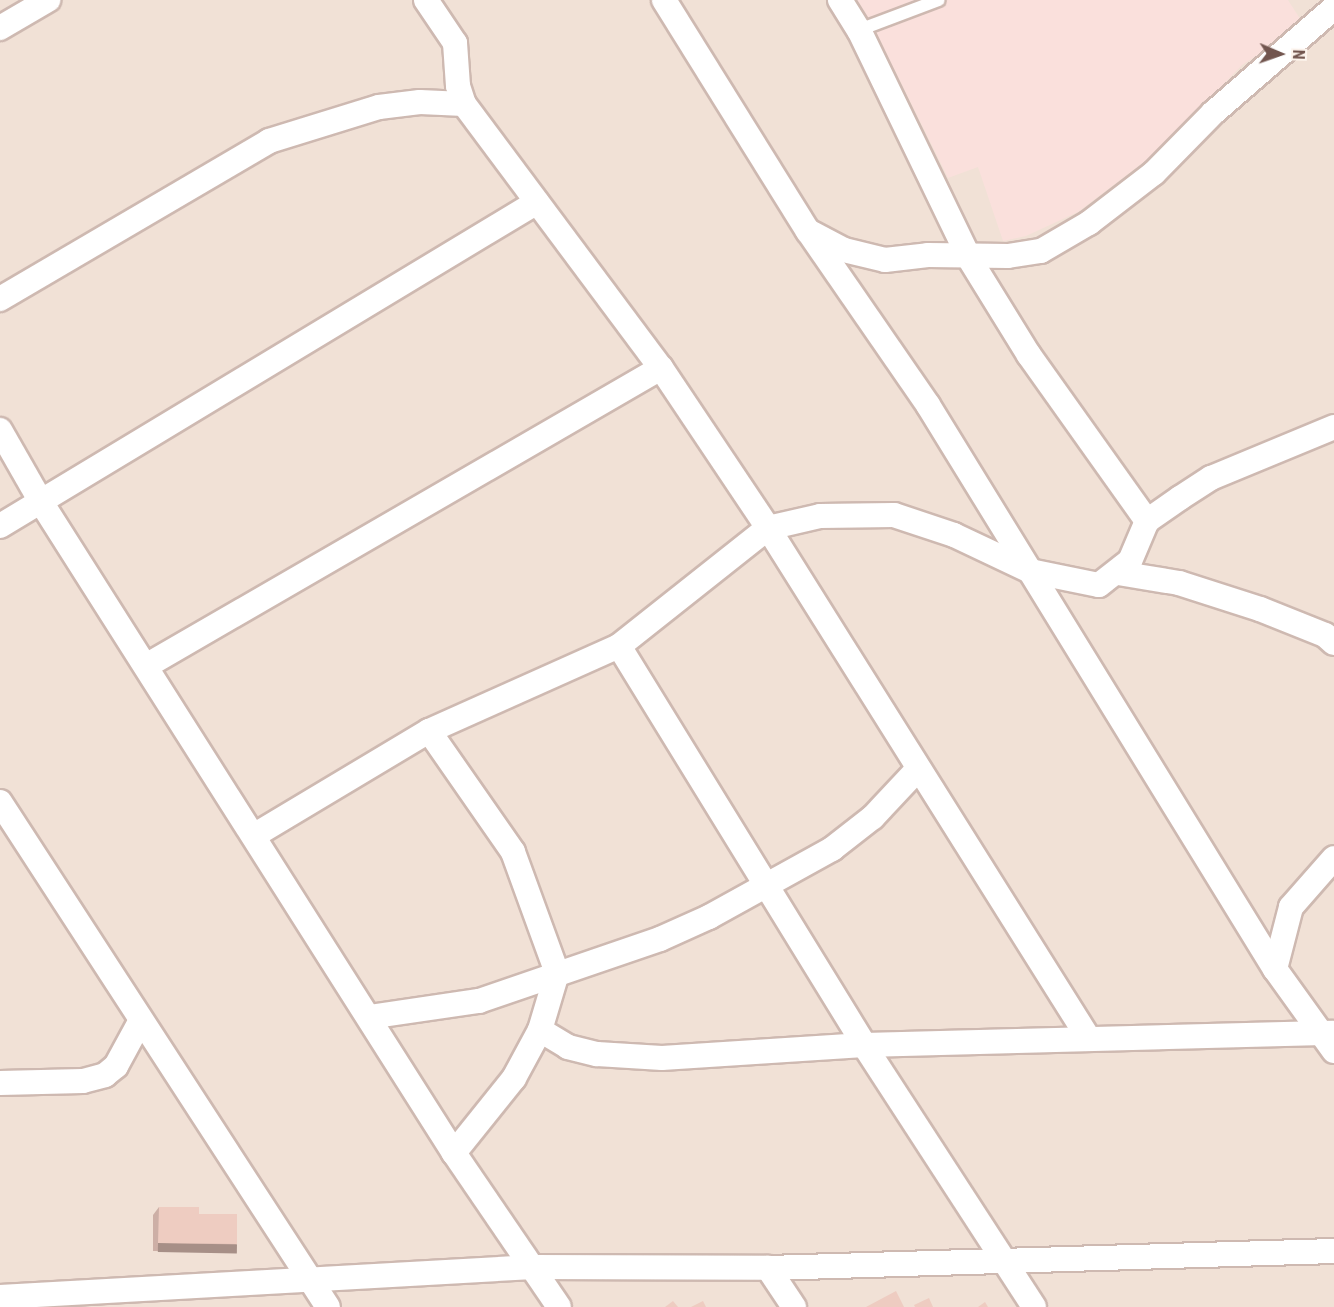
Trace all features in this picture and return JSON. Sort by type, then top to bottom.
[{"type":"street","points":[[0,28],[48,0]]},
{"type":"street","points":[[426,0],[455,44],[458,86],[464,104],[661,368],[768,528],[917,770],[1089,1039]]},
{"type":"street","points":[[664,0],[808,231],[928,405],[1275,969],[1330,1039]]},
{"type":"street","points":[[840,0],[859,30],[969,258],[1029,356],[1147,521]]},
{"type":"street","points":[[808,231],[844,250],[885,260],[928,255],[969,258],[1041,250],[1089,223],[1162,167],[1213,113],[1334,8]]},
{"type":"street","points":[[0,298],[269,141],[379,107],[420,102],[464,104]]},
{"type":"street","points":[[0,526],[537,202]]},
{"type":"street","points":[[146,666],[661,368]]},
{"type":"street","points":[[255,835],[429,730],[619,646],[768,528],[820,516],[894,515],[954,535],[1030,571],[1099,585],[1118,573],[1130,561],[1147,521],[1211,477],[1334,427]]},
{"type":"street","points":[[0,430],[41,502],[255,835],[454,1153],[559,1307]]},
{"type":"street","points":[[1118,573],[1179,583],[1260,609],[1325,635],[1334,643]]},
{"type":"street","points":[[619,646],[864,1045],[1034,1307]]},
{"type":"street","points":[[429,730],[513,852],[557,973],[540,1030],[514,1078],[454,1153]]},
{"type":"street","points":[[369,1017],[479,1000],[660,939],[766,887],[832,849],[873,817],[917,770]]},
{"type":"street","points":[[0,802],[93,942],[140,1022],[328,1307]]},
{"type":"street","points":[[1275,969],[1291,907],[1334,858]]},
{"type":"street","points":[[0,1083],[63,1083],[105,1075],[116,1066],[140,1022]]},
{"type":"street","points":[[540,1030],[568,1047],[597,1054],[662,1058],[864,1045],[1089,1039],[1330,1039]]},
{"type":"street","points":[[0,1297],[200,1287],[309,1277],[533,1267],[768,1268],[1334,1251]]},
{"type":"street","points":[[768,1268],[794,1307]]},
{"type":"street","points":[[187,1307],[200,1287]]},
{"type":"lane","points":[[859,30],[939,0]]},
{"type":"shaded area","points":[[0,0],[1334,0],[1334,1307],[0,1307]]},
{"type":"shaded area","points":[[853,0],[1288,0],[1304,25],[1242,65],[1160,150],[1078,212],[1026,236],[1003,241],[978,167],[948,178],[895,71]]},
{"type":"building","points":[[159,1207],[199,1207],[199,1214],[237,1214],[237,1244],[158,1243]]},
{"type":"building","points":[[896,1291],[904,1307],[866,1307]]},
{"type":"building","points":[[929,1298],[933,1307],[915,1307],[914,1305]]},
{"type":"building","points":[[673,1301],[678,1307],[665,1307]]},
{"type":"building","points":[[703,1301],[706,1307],[691,1307]]},
{"type":"building","points":[[985,1302],[988,1307],[978,1307]]}]
